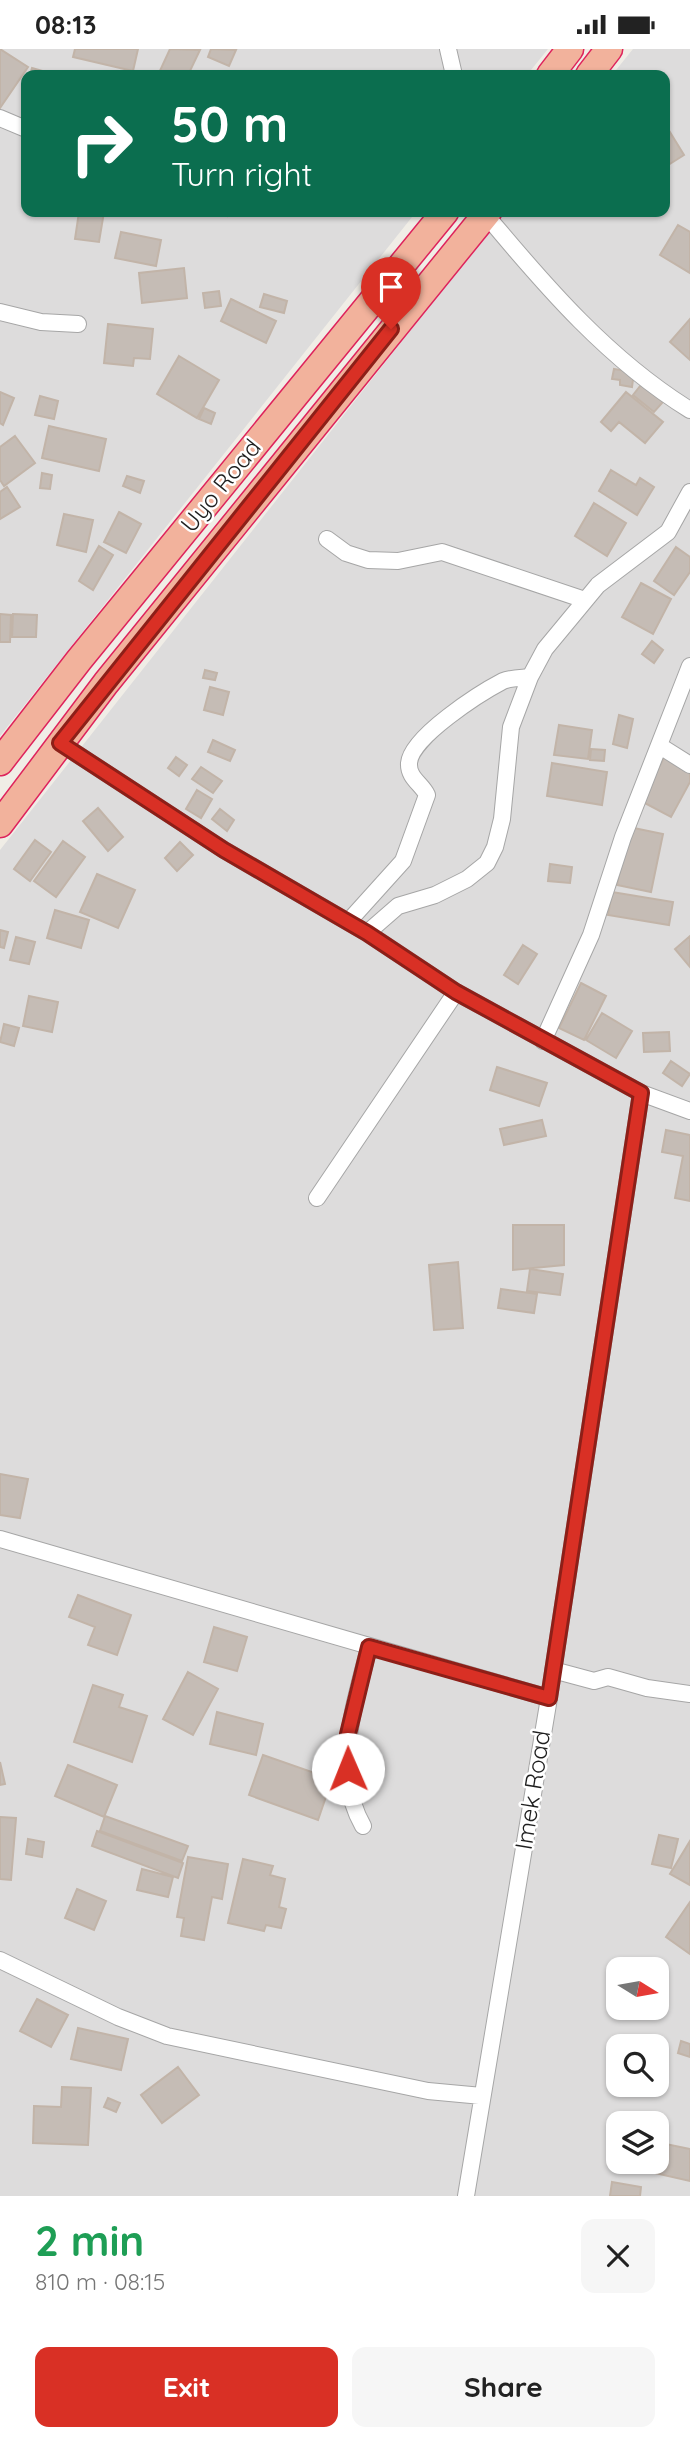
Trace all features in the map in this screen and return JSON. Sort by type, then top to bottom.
[{"type":"highway","points":[[554,70],[570,49]]},
{"type":"highway","points":[[593,70],[609,49]]},
{"type":"highway","name":"Uyo Road","points":[[0,762],[9,738],[440,217]]},
{"type":"highway","name":"Uyo Road","points":[[0,824],[60,743],[484,217]]},
{"type":"street","points":[[448,49],[453,70]]},
{"type":"street","points":[[0,118],[21,127]]},
{"type":"street","points":[[490,217],[555,298],[623,359],[690,410]]},
{"type":"street","points":[[0,312],[41,322],[78,324]]},
{"type":"street","points":[[367,933],[398,906],[435,894],[467,879],[487,863],[495,847],[502,820],[511,727],[530,677],[545,649],[598,585],[668,532],[690,492]]},
{"type":"street","points":[[327,539],[346,553],[368,560],[398,561],[442,552],[585,600]]},
{"type":"street","points":[[543,1041],[591,935],[623,837],[690,666]]},
{"type":"street","points":[[348,922],[397,871],[407,852],[427,795],[424,788],[413,780],[408,764],[413,750],[429,733],[475,698],[505,680],[530,677]]},
{"type":"street","points":[[60,743],[224,850],[367,933],[456,992],[641,1093],[690,1111]]},
{"type":"street","points":[[660,746],[690,765]]},
{"type":"street","points":[[317,1198],[456,992]]},
{"type":"street","name":"Imek Road","points":[[466,2196],[549,1698],[641,1093]]},
{"type":"street","points":[[0,1539],[549,1698]]},
{"type":"street","points":[[363,1826],[354,1809],[347,1755],[348,1734],[369,1647]]},
{"type":"street","points":[[553,1670],[594,1681],[608,1677],[648,1688],[690,1694]]},
{"type":"street","points":[[0,1960],[118,2017],[167,2036],[428,2091],[482,2096]]},
{"type":"shaded area","points":[[0,49],[548,49],[531,70],[21,70],[21,217],[412,217],[0,736]]},
{"type":"shaded area","points":[[633,49],[690,49],[690,2196],[0,2196],[0,850],[500,217],[670,217],[670,70],[616,70]]},
{"type":"building","points":[[0,49],[28,67],[21,70],[21,77],[0,108]]},
{"type":"building","points":[[75,49],[138,49],[133,70],[73,57]]},
{"type":"building","points":[[170,49],[200,50],[190,70],[160,70]]},
{"type":"building","points":[[211,49],[236,50],[229,66],[208,57]]},
{"type":"building","points":[[670,132],[684,155],[670,164]]},
{"type":"building","points":[[78,217],[103,217],[99,242],[75,239]]},
{"type":"building","points":[[678,225],[690,232],[690,273],[660,255]]},
{"type":"building","points":[[121,232],[161,240],[156,266],[115,258]]},
{"type":"building","points":[[184,268],[187,298],[142,303],[139,273]]},
{"type":"building","points":[[219,291],[221,306],[205,308],[203,293]]},
{"type":"building","points":[[264,294],[287,301],[284,313],[260,307]]},
{"type":"building","points":[[231,299],[276,321],[266,343],[221,321]]},
{"type":"building","points":[[690,319],[690,360],[670,342]]},
{"type":"building","points":[[108,324],[153,329],[150,359],[134,358],[133,366],[104,363]]},
{"type":"building","points":[[179,356],[219,380],[197,418],[157,394]]},
{"type":"building","points":[[614,369],[634,372],[632,387],[620,385],[620,380],[612,379]]},
{"type":"building","points":[[641,385],[663,402],[654,412],[633,395]]},
{"type":"building","points":[[0,392],[14,398],[3,425],[0,423]]},
{"type":"building","points":[[626,392],[663,422],[645,443],[619,422],[611,431],[601,422]]},
{"type":"building","points":[[40,396],[58,401],[54,419],[35,415]]},
{"type":"building","points":[[204,408],[215,413],[211,424],[199,419]]},
{"type":"building","points":[[49,426],[106,439],[99,471],[42,458]]},
{"type":"building","points":[[15,436],[35,463],[4,486],[0,480],[0,447]]},
{"type":"building","points":[[611,470],[636,485],[640,478],[654,487],[637,515],[599,491]]},
{"type":"building","points":[[42,473],[52,475],[50,489],[40,488]]},
{"type":"building","points":[[127,476],[144,481],[140,493],[123,486]]},
{"type":"building","points":[[7,487],[20,507],[0,519],[0,492]]},
{"type":"building","points":[[594,503],[626,523],[607,556],[575,536]]},
{"type":"building","points":[[119,512],[141,524],[126,553],[104,542]]},
{"type":"building","points":[[64,514],[93,520],[86,552],[57,545]]},
{"type":"building","points":[[99,546],[113,555],[93,590],[79,581]]},
{"type":"building","points":[[676,547],[690,557],[690,572],[674,595],[654,581]]},
{"type":"building","points":[[641,583],[671,599],[653,634],[622,617]]},
{"type":"building","points":[[0,614],[11,615],[10,642],[0,642]]},
{"type":"building","points":[[13,614],[37,615],[36,637],[12,637]]},
{"type":"building","points":[[652,641],[663,650],[654,663],[642,654]]},
{"type":"building","points":[[205,670],[217,673],[215,680],[203,678]]},
{"type":"building","points":[[210,687],[229,692],[223,715],[204,710]]},
{"type":"building","points":[[619,715],[633,719],[627,748],[613,744]]},
{"type":"building","points":[[559,725],[592,730],[588,759],[554,755]]},
{"type":"building","points":[[213,740],[235,750],[230,761],[208,752]]},
{"type":"building","points":[[591,749],[605,750],[604,761],[590,760]]},
{"type":"building","points":[[666,754],[690,767],[690,782],[671,817],[641,801]]},
{"type":"building","points":[[176,757],[187,765],[179,776],[168,768]]},
{"type":"building","points":[[552,763],[607,772],[602,805],[547,796]]},
{"type":"building","points":[[201,767],[222,781],[213,793],[192,779]]},
{"type":"building","points":[[197,790],[212,799],[201,818],[186,809]]},
{"type":"building","points":[[98,808],[123,837],[108,851],[83,821]]},
{"type":"building","points":[[220,809],[234,820],[227,831],[212,819]]},
{"type":"building","points":[[629,827],[663,834],[651,892],[617,885]]},
{"type":"building","points":[[35,840],[51,852],[30,881],[14,869]]},
{"type":"building","points":[[63,841],[85,857],[56,897],[34,881]]},
{"type":"building","points":[[180,842],[193,855],[177,871],[165,858]]},
{"type":"building","points":[[550,864],[572,867],[570,883],[548,881]]},
{"type":"building","points":[[97,874],[135,890],[118,928],[80,912]]},
{"type":"building","points":[[612,892],[673,902],[669,925],[608,915]]},
{"type":"building","points":[[55,910],[89,920],[81,948],[47,938]]},
{"type":"building","points":[[0,930],[8,932],[4,948],[0,947]]},
{"type":"building","points":[[690,936],[690,967],[675,949]]},
{"type":"building","points":[[16,937],[35,942],[29,964],[10,960]]},
{"type":"building","points":[[523,945],[537,954],[518,984],[504,975]]},
{"type":"building","points":[[581,983],[606,996],[584,1040],[559,1028]]},
{"type":"building","points":[[29,996],[58,1002],[52,1032],[23,1026]]},
{"type":"building","points":[[602,1013],[632,1031],[616,1058],[586,1040]]},
{"type":"building","points":[[4,1024],[19,1028],[14,1046],[0,1042]]},
{"type":"building","points":[[669,1032],[670,1051],[644,1052],[643,1033]]},
{"type":"building","points":[[671,1061],[690,1074],[682,1086],[663,1073]]},
{"type":"building","points":[[497,1067],[547,1083],[539,1106],[490,1090]]},
{"type":"building","points":[[542,1120],[546,1136],[504,1145],[500,1129]]},
{"type":"building","points":[[666,1130],[690,1135],[690,1201],[675,1198],[683,1156],[662,1152]]},
{"type":"building","points":[[513,1225],[564,1225],[564,1265],[513,1270]]},
{"type":"building","points":[[458,1262],[463,1328],[434,1330],[429,1265]]},
{"type":"building","points":[[530,1269],[563,1274],[560,1295],[527,1291]]},
{"type":"building","points":[[501,1289],[537,1294],[534,1313],[498,1308]]},
{"type":"building","points":[[0,1474],[28,1479],[20,1518],[0,1515]]},
{"type":"building","points":[[78,1595],[131,1615],[117,1655],[88,1645],[95,1627],[69,1617]]},
{"type":"building","points":[[214,1627],[247,1637],[237,1671],[204,1662]]},
{"type":"building","points":[[188,1672],[218,1689],[193,1735],[163,1719]]},
{"type":"building","points":[[93,1685],[123,1695],[119,1707],[147,1716],[132,1762],[74,1742]]},
{"type":"building","points":[[217,1712],[263,1724],[256,1755],[210,1744]]},
{"type":"building","points":[[263,1755],[332,1779],[318,1820],[249,1795]]},
{"type":"building","points":[[0,1762],[5,1784],[0,1785]]},
{"type":"building","points":[[68,1765],[117,1785],[104,1817],[55,1796]]},
{"type":"building","points":[[105,1816],[188,1846],[182,1861],[100,1831]]},
{"type":"building","points":[[0,1817],[16,1818],[11,1880],[0,1879]]},
{"type":"building","points":[[97,1831],[183,1863],[178,1878],[92,1846]]},
{"type":"building","points":[[659,1835],[678,1839],[671,1868],[652,1864]]},
{"type":"building","points":[[28,1839],[44,1842],[42,1857],[26,1854]]},
{"type":"building","points":[[690,1841],[690,1885],[670,1874]]},
{"type":"building","points":[[188,1857],[228,1864],[222,1899],[212,1897],[204,1940],[181,1936],[184,1918],[177,1917]]},
{"type":"building","points":[[243,1859],[273,1866],[270,1875],[285,1879],[279,1907],[286,1909],[281,1928],[266,1925],[264,1931],[228,1923]]},
{"type":"building","points":[[142,1869],[173,1877],[168,1897],[137,1890]]},
{"type":"building","points":[[77,1889],[106,1901],[94,1930],[65,1918]]},
{"type":"building","points":[[690,1902],[690,1954],[666,1937]]},
{"type":"building","points":[[37,1999],[68,2015],[51,2047],[20,2031]]},
{"type":"building","points":[[78,2028],[128,2039],[121,2070],[71,2059]]},
{"type":"building","points":[[681,2041],[690,2044],[690,2057],[678,2053]]},
{"type":"building","points":[[178,2067],[199,2095],[162,2123],[141,2095]]},
{"type":"building","points":[[62,2087],[91,2088],[88,2145],[33,2143],[34,2106],[61,2107]]},
{"type":"building","points":[[108,2098],[120,2103],[116,2112],[104,2107]]},
{"type":"building","points":[[669,2145],[690,2149],[690,2181],[659,2174],[669,2174]]},
{"type":"building","points":[[612,2182],[641,2187],[640,2196],[610,2196]]},
{"type":"route","points":[[348,1769],[348,1734],[369,1647],[549,1698],[641,1093],[456,992],[367,933],[224,850],[60,743],[391,329]]}]
